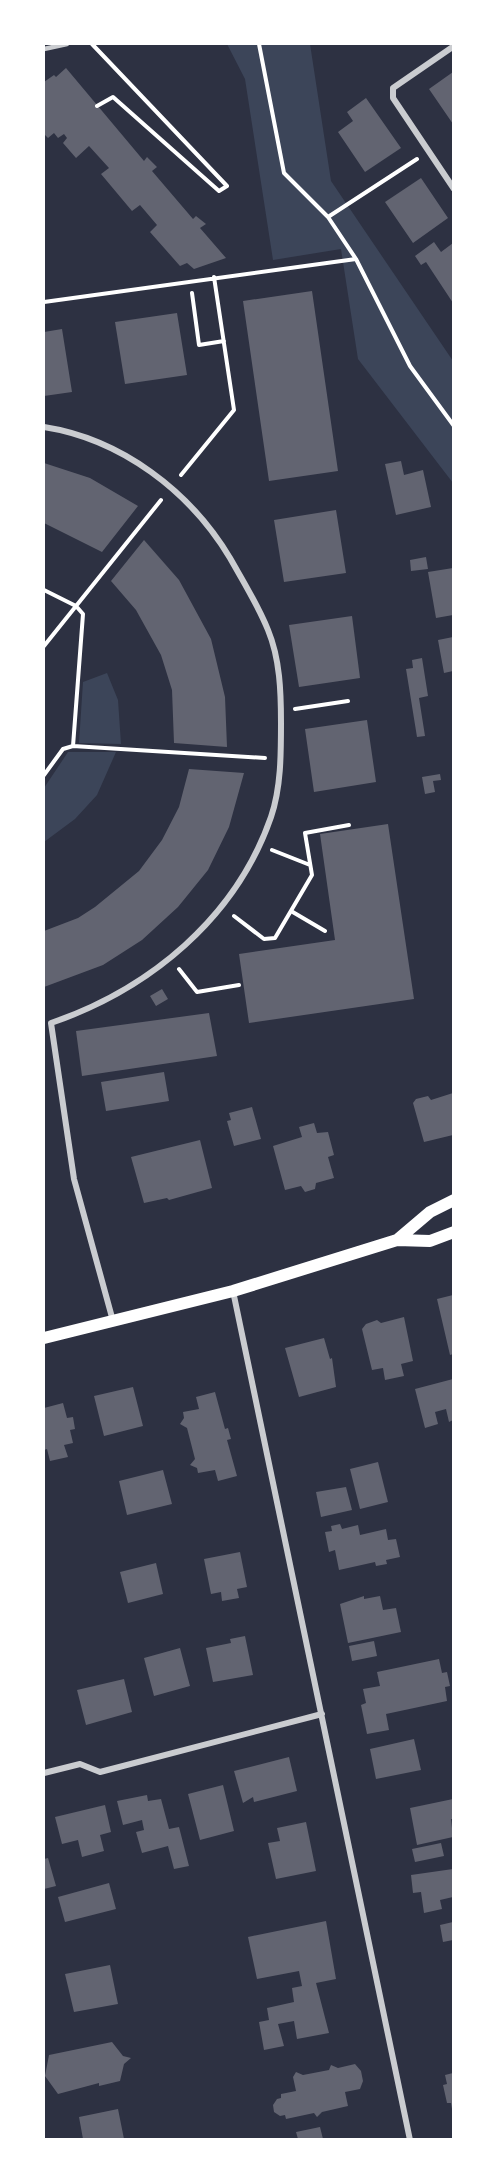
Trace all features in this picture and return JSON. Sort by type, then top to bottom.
[{"type":"main road","points":[[397,1240],[430,1212],[453,1200]]},
{"type":"main road","points":[[44,1338],[233,1291],[397,1240],[430,1241],[453,1232]]},
{"type":"street","points":[[453,46],[393,88],[393,98],[453,189]]},
{"type":"street","points":[[44,427],[91,440],[125,453],[171,487],[215,533],[269,631],[280,681],[281,759],[271,816],[239,886],[186,946],[170,958],[136,982],[79,1013],[51,1023],[74,1179],[113,1321]]},
{"type":"street","points":[[233,1291],[410,2139]]},
{"type":"street","points":[[44,1773],[80,1764],[100,1772],[322,1714]]},
{"type":"lane","points":[[44,49],[68,44]]},
{"type":"path","points":[[92,44],[227,186],[219,191],[113,97],[97,105]]},
{"type":"path","points":[[259,44],[284,173],[327,217],[356,259],[410,366],[453,426]]},
{"type":"path","points":[[327,217],[427,152]]},
{"type":"path","points":[[44,302],[356,259]]},
{"type":"path","points":[[44,646],[234,410],[214,277]]},
{"type":"path","points":[[192,292],[200,345],[224,341]]},
{"type":"path","points":[[44,590],[76,606],[83,614],[73,746]]},
{"type":"path","points":[[281,711],[348,701]]},
{"type":"path","points":[[44,775],[63,749],[73,746],[281,759]]},
{"type":"path","points":[[222,907],[264,939],[275,938],[312,875],[305,833],[349,825]]},
{"type":"path","points":[[258,845],[310,865]]},
{"type":"path","points":[[291,911],[325,931]]},
{"type":"path","points":[[170,958],[198,992],[239,985]]},
{"type":"shaded area","points":[[227,44],[310,44],[331,181],[453,361],[453,483],[358,359],[341,249],[273,260],[245,79]]},
{"type":"shaded area","points":[[107,673],[118,700],[121,744],[79,743],[83,682]]},
{"type":"shaded area","points":[[68,752],[116,752],[97,795],[75,819],[44,842],[44,788]]},
{"type":"building","points":[[66,68],[144,161],[147,157],[157,167],[152,171],[193,219],[196,216],[206,224],[200,228],[226,258],[194,269],[187,263],[180,266],[150,232],[157,225],[140,205],[132,211],[101,174],[109,168],[89,146],[76,158],[63,143],[67,138],[64,134],[58,138],[54,133],[48,138],[44,134],[44,82],[54,75],[56,77]]},
{"type":"building","points":[[453,72],[453,124],[429,89]]},
{"type":"building","points":[[366,98],[401,148],[365,172],[338,132],[353,121],[347,112]]},
{"type":"building","points":[[421,178],[448,218],[413,243],[385,202]]},
{"type":"building","points":[[434,242],[441,252],[453,243],[453,303],[426,262],[421,265],[415,256]]},
{"type":"building","points":[[312,291],[338,471],[269,481],[243,301]]},
{"type":"building","points":[[177,313],[187,375],[125,384],[115,322]]},
{"type":"building","points":[[62,329],[72,392],[44,396],[44,332]]},
{"type":"building","points":[[401,461],[404,475],[423,470],[431,507],[396,515],[385,464]]},
{"type":"building","points":[[44,463],[90,478],[138,506],[102,552],[44,523]]},
{"type":"building","points":[[336,510],[346,573],[284,582],[274,520]]},
{"type":"building","points":[[144,540],[179,580],[211,639],[225,697],[227,747],[174,743],[172,690],[161,655],[136,610],[111,581]]},
{"type":"building","points":[[426,557],[428,569],[411,571],[410,560]]},
{"type":"building","points":[[453,568],[453,615],[436,618],[428,572]]},
{"type":"building","points":[[352,616],[360,678],[299,687],[289,625]]},
{"type":"building","points":[[453,637],[453,671],[444,673],[438,640]]},
{"type":"building","points":[[422,658],[428,696],[419,698],[425,736],[417,737],[406,669],[413,668],[412,660]]},
{"type":"building","points":[[367,720],[376,782],[314,792],[305,729]]},
{"type":"building","points":[[189,769],[244,773],[229,827],[208,870],[178,907],[142,940],[103,965],[44,987],[44,931],[78,918],[139,871],[162,840],[179,807]]},
{"type":"building","points":[[440,774],[441,780],[433,781],[435,792],[425,794],[422,777]]},
{"type":"building","points":[[388,824],[414,999],[249,1023],[239,954],[335,940],[320,834]]},
{"type":"building","points":[[162,989],[168,999],[156,1006],[150,996]]},
{"type":"building","points":[[209,1013],[217,1056],[82,1076],[76,1031]]},
{"type":"building","points":[[164,1072],[169,1101],[106,1111],[101,1082]]},
{"type":"building","points":[[453,1093],[453,1135],[424,1142],[413,1103],[416,1099],[428,1096],[431,1100]]},
{"type":"building","points":[[252,1107],[261,1139],[234,1146],[227,1121],[231,1120],[229,1113]]},
{"type":"building","points":[[314,1123],[317,1133],[328,1132],[334,1155],[328,1157],[334,1178],[316,1183],[315,1189],[305,1192],[301,1186],[285,1190],[273,1146],[302,1137],[299,1127]]},
{"type":"building","points":[[200,1140],[212,1188],[169,1200],[167,1198],[144,1203],[131,1157]]},
{"type":"building","points":[[453,1295],[453,1354],[450,1355],[437,1299]]},
{"type":"building","points":[[404,1317],[413,1361],[401,1364],[404,1376],[385,1380],[383,1368],[372,1370],[362,1329],[366,1324],[377,1320],[381,1323]]},
{"type":"building","points":[[324,1338],[330,1359],[332,1358],[336,1387],[299,1397],[285,1348]]},
{"type":"building","points":[[453,1379],[453,1420],[449,1422],[446,1409],[435,1412],[438,1424],[425,1428],[415,1389]]},
{"type":"building","points":[[133,1387],[143,1426],[104,1436],[94,1396]]},
{"type":"building","points":[[215,1392],[225,1429],[228,1428],[231,1439],[227,1440],[237,1476],[218,1481],[215,1470],[198,1473],[197,1468],[190,1465],[195,1459],[187,1428],[180,1424],[184,1418],[183,1412],[199,1409],[196,1397]]},
{"type":"building","points":[[63,1403],[67,1418],[73,1417],[75,1429],[70,1430],[73,1443],[64,1445],[68,1457],[50,1461],[47,1449],[44,1450],[44,1408]]},
{"type":"building","points":[[378,1462],[388,1502],[360,1509],[350,1469]]},
{"type":"building","points":[[163,1470],[172,1504],[127,1515],[119,1481]]},
{"type":"building","points":[[346,1487],[352,1510],[321,1517],[316,1492]]},
{"type":"building","points":[[340,1524],[342,1529],[358,1525],[360,1535],[386,1529],[388,1540],[396,1539],[400,1557],[386,1560],[387,1564],[376,1566],[375,1562],[339,1570],[335,1550],[329,1552],[325,1532],[332,1531],[331,1526]]},
{"type":"building","points":[[240,1552],[247,1587],[237,1589],[239,1598],[222,1601],[221,1592],[211,1594],[204,1559]]},
{"type":"building","points":[[156,1563],[163,1594],[128,1603],[120,1572]]},
{"type":"building","points":[[364,1596],[364,1599],[380,1596],[383,1610],[396,1608],[401,1632],[348,1643],[340,1604]]},
{"type":"building","points":[[245,1636],[253,1675],[213,1682],[206,1648],[231,1643],[230,1639]]},
{"type":"building","points":[[374,1641],[377,1656],[352,1661],[349,1646]]},
{"type":"building","points":[[180,1648],[190,1686],[154,1696],[144,1658]]},
{"type":"building","points":[[439,1659],[442,1673],[447,1672],[450,1686],[445,1687],[447,1701],[386,1714],[389,1730],[367,1734],[361,1705],[366,1703],[363,1689],[380,1686],[377,1672]]},
{"type":"building","points":[[124,1679],[132,1712],[86,1725],[77,1690]]},
{"type":"building","points":[[414,1739],[421,1770],[376,1779],[370,1749]]},
{"type":"building","points":[[289,1757],[297,1791],[254,1802],[253,1797],[243,1803],[234,1771]]},
{"type":"building","points":[[223,1785],[234,1831],[200,1840],[188,1794]]},
{"type":"building","points":[[147,1795],[148,1801],[161,1799],[169,1829],[179,1827],[189,1866],[174,1869],[168,1846],[142,1853],[136,1832],[144,1830],[142,1820],[123,1825],[117,1801]]},
{"type":"building","points":[[453,1799],[453,1819],[451,1819],[453,1837],[417,1845],[410,1808]]},
{"type":"building","points":[[105,1805],[111,1832],[100,1835],[104,1851],[82,1857],[78,1840],[62,1844],[55,1817]]},
{"type":"building","points":[[306,1822],[316,1871],[276,1879],[268,1843],[280,1841],[277,1828]]},
{"type":"building","points":[[441,1843],[444,1856],[415,1862],[412,1849]]},
{"type":"building","points":[[48,1858],[56,1886],[44,1889],[44,1859]]},
{"type":"building","points":[[453,1869],[453,1897],[440,1900],[442,1909],[424,1913],[421,1892],[413,1893],[411,1875]]},
{"type":"building","points":[[109,1883],[116,1909],[65,1922],[58,1897]]},
{"type":"building","points":[[326,1921],[336,1979],[316,1983],[329,2033],[297,2039],[294,2021],[278,2024],[284,2046],[264,2050],[259,2022],[269,2020],[267,2008],[294,2002],[292,1988],[302,1986],[299,1971],[257,1979],[248,1937]]},
{"type":"building","points":[[453,1922],[453,1940],[443,1942],[440,1925]]},
{"type":"building","points":[[110,1965],[118,2004],[74,2012],[65,1974]]},
{"type":"building","points":[[112,2042],[123,2056],[131,2058],[124,2064],[120,2081],[99,2086],[99,2083],[58,2094],[45,2076],[49,2055]]},
{"type":"building","points":[[355,2064],[361,2071],[363,2081],[360,2089],[345,2092],[348,2106],[322,2112],[317,2117],[314,2113],[286,2119],[285,2115],[280,2116],[274,2112],[273,2105],[277,2099],[281,2098],[281,2094],[296,2091],[293,2077],[296,2072],[303,2075],[329,2070],[331,2065],[338,2068]]},
{"type":"building","points":[[453,2073],[452,2109],[451,2103],[447,2103],[443,2085],[447,2084],[445,2075]]},
{"type":"building","points":[[118,2109],[124,2139],[83,2139],[79,2117]]},
{"type":"building","points":[[320,2127],[323,2139],[298,2139],[296,2132]]}]
